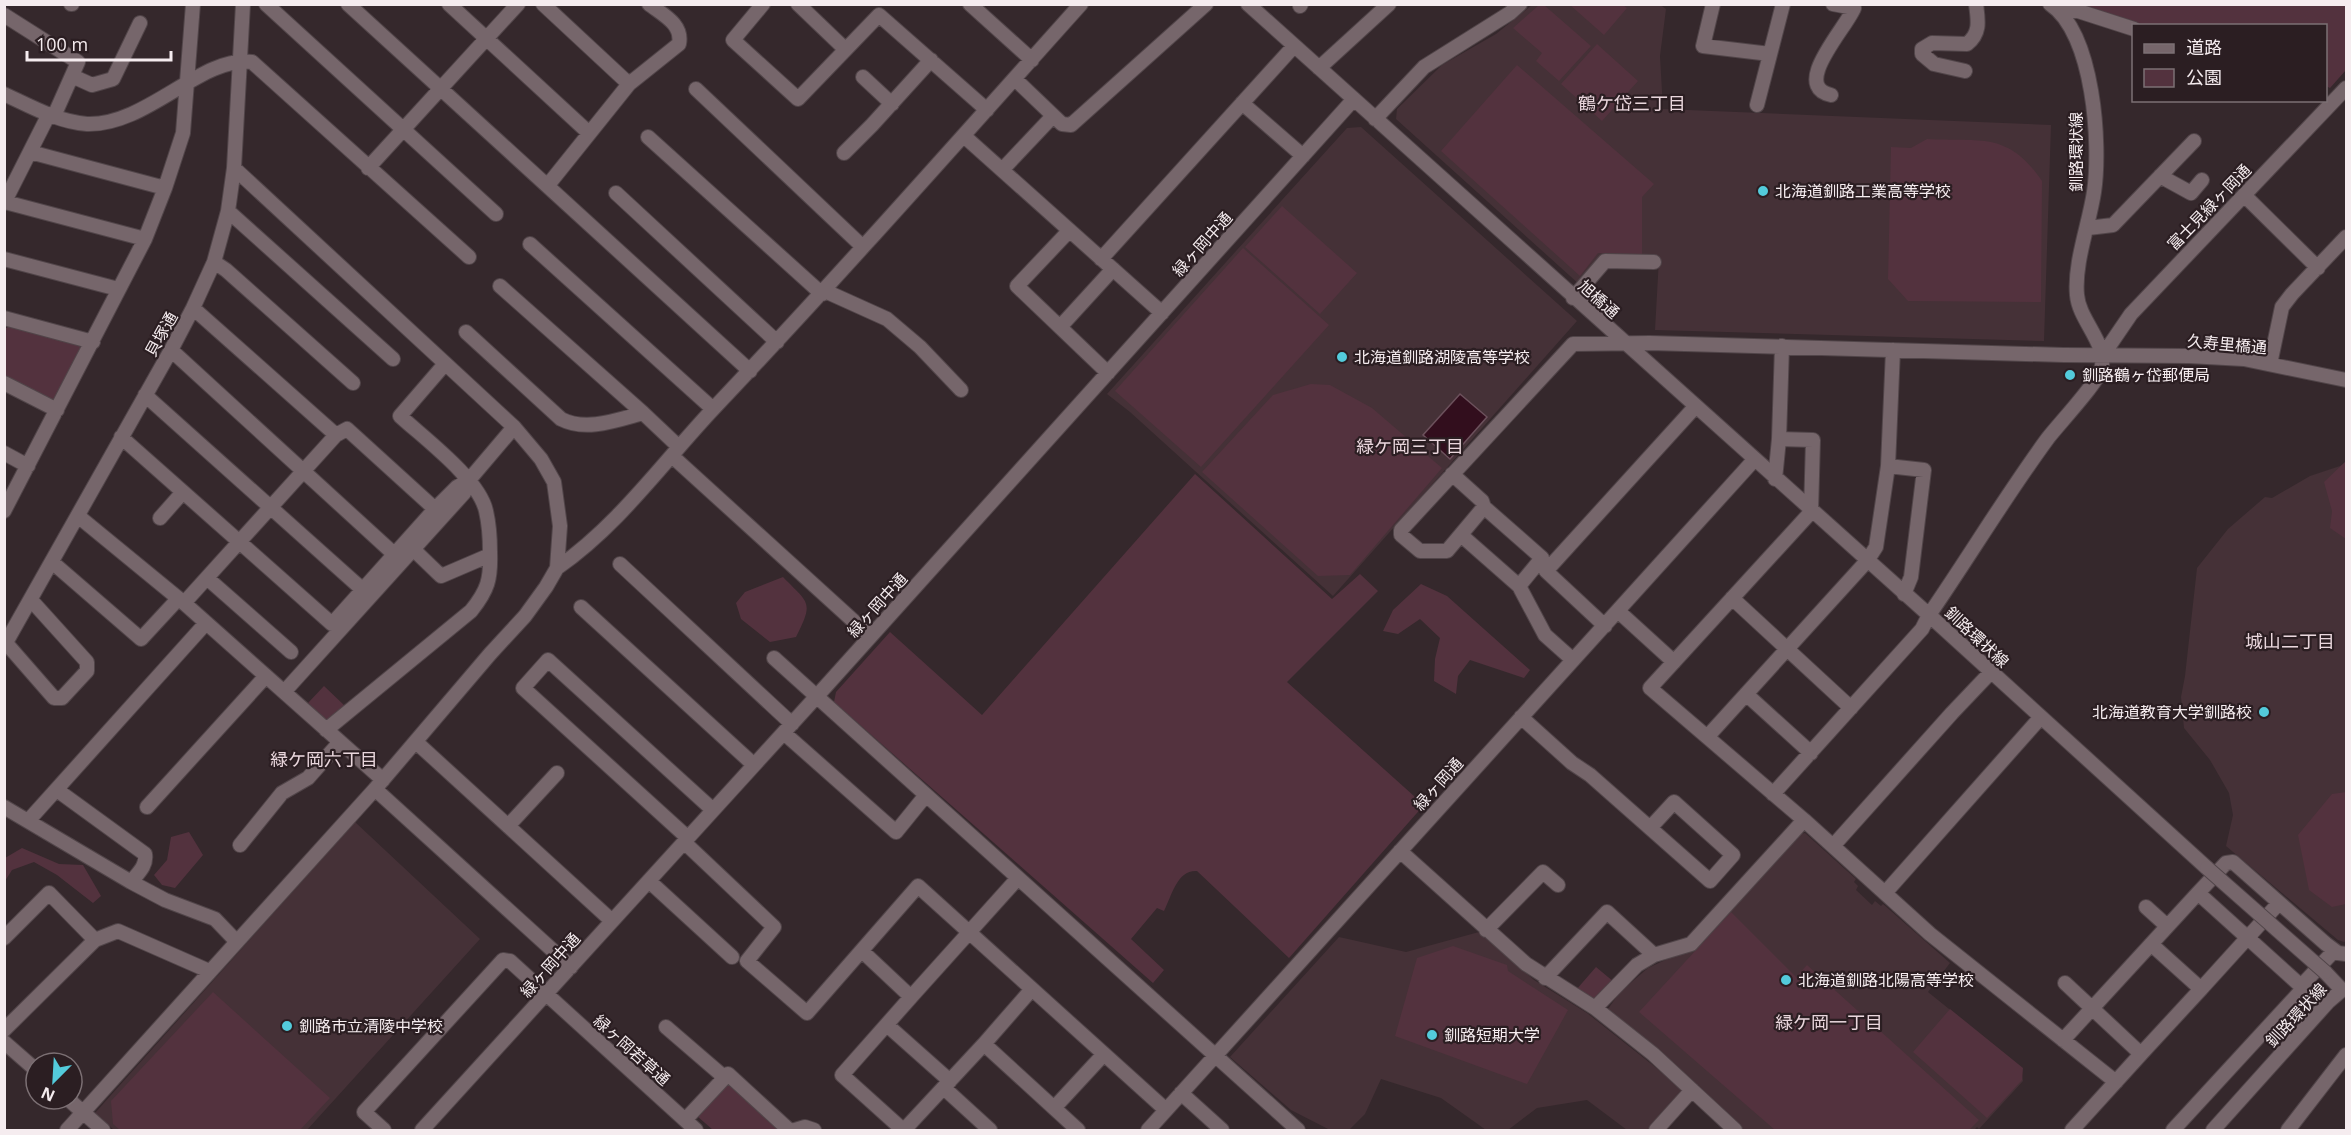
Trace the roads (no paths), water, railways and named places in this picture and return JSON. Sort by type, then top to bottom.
[{"type":"street","points":[[4,511],[145,239],[165,188],[183,133],[193,4]]},
{"type":"street","name":"貝塚通","points":[[5,644],[194,308],[214,262],[228,211],[234,168],[243,4]]},
{"type":"street","points":[[266,4],[496,214]]},
{"type":"street","points":[[348,4],[440,90],[548,184],[750,371]]},
{"type":"street","points":[[449,4],[589,133]]},
{"type":"street","points":[[368,168],[518,4]]},
{"type":"street","points":[[543,4],[629,84]]},
{"type":"street","points":[[548,184],[629,84],[680,44],[681,35],[678,27],[649,4]]},
{"type":"street","points":[[763,4],[733,40],[798,99],[879,15],[987,110]]},
{"type":"street","points":[[798,4],[845,49]]},
{"type":"street","points":[[970,4],[1032,60]]},
{"type":"street","points":[[1015,79],[1062,124],[1071,125],[1206,4]]},
{"type":"street","name":"旭橋通","points":[[1248,4],[1811,512],[1929,615]]},
{"type":"street","points":[[1319,68],[1389,4]]},
{"type":"street","points":[[1375,119],[1425,67],[1520,4]]},
{"type":"street","points":[[1713,4],[1703,46],[1770,54]]},
{"type":"street","points":[[1757,105],[1783,4]]},
{"type":"street","points":[[1830,95],[1822,93],[1818,88],[1815,77],[1817,67],[1850,18],[1854,8],[1833,4]]},
{"type":"street","points":[[1965,71],[1934,64],[1922,54],[1922,49],[1932,43],[1967,44],[1973,40],[1979,22],[1976,4]]},
{"type":"street","points":[[67,1131],[379,785],[525,616],[557,568],[574,556],[622,513],[713,409],[964,136],[1032,60],[1076,6]]},
{"type":"street","points":[[2056,9],[2075,10],[2132,29]]},
{"type":"street","name":"釧路環状線","points":[[2056,9],[2080,46],[2092,99],[2095,190],[2076,278],[2077,297],[2082,316],[2103,355],[2100,372],[2048,439],[1929,615],[2345,991],[2328,1002],[2213,1131]]},
{"type":"street","points":[[4,15],[78,62],[5,202],[145,239]]},
{"type":"street","points":[[72,76],[92,85],[113,79],[140,23]]},
{"type":"street","points":[[1101,259],[1294,46]]},
{"type":"street","points":[[4,94],[52,115],[85,124],[124,118],[215,69],[239,60],[252,62],[469,257]]},
{"type":"street","points":[[844,153],[931,60]]},
{"type":"street","points":[[863,77],[892,104]]},
{"type":"street","name":"富士見緑ヶ岡通","points":[[2103,355],[2131,314],[2346,88]]},
{"type":"street","points":[[696,89],[863,247]]},
{"type":"street","name":"緑ヶ岡中通","points":[[422,1131],[1354,99]]},
{"type":"street","points":[[1242,103],[1303,156]]},
{"type":"street","points":[[1002,170],[1053,116]]},
{"type":"street","points":[[964,136],[1162,313]]},
{"type":"street","points":[[648,137],[823,292],[887,319],[920,347],[961,390]]},
{"type":"street","points":[[2088,228],[2113,225],[2194,141]]},
{"type":"street","points":[[30,152],[165,188]]},
{"type":"street","points":[[234,168],[444,365],[514,427],[541,459],[554,482],[560,526],[557,568]]},
{"type":"street","points":[[2160,176],[2191,193],[2202,180]]},
{"type":"street","points":[[616,193],[777,342]]},
{"type":"street","points":[[2244,195],[2318,268]]},
{"type":"street","points":[[228,211],[393,359]]},
{"type":"street","points":[[1069,231],[1017,286],[1108,374]]},
{"type":"street","points":[[2270,364],[2282,307],[2346,237]]},
{"type":"street","points":[[530,244],[713,409]]},
{"type":"street","points":[[4,259],[118,289]]},
{"type":"street","points":[[1573,298],[1605,261],[1654,262]]},
{"type":"street","points":[[214,262],[226,270],[353,383]]},
{"type":"street","points":[[1060,327],[1113,270]]},
{"type":"street","points":[[500,286],[643,413],[676,451],[870,636]]},
{"type":"street","points":[[194,308],[336,435]]},
{"type":"street","points":[[4,318],[93,342]]},
{"type":"street","points":[[466,332],[561,419],[573,425],[584,426],[643,413]]},
{"type":"street","name":"久寿里橋通","points":[[1461,535],[1447,551],[1420,551],[1401,535],[1401,530],[1573,344],[1782,346],[2189,356],[2244,359],[2346,380]]},
{"type":"street","points":[[1775,479],[1779,439],[1782,346]]},
{"type":"street","points":[[171,350],[394,554]]},
{"type":"street","points":[[1708,736],[1867,561],[1876,548],[1888,466],[1893,350]]},
{"type":"street","points":[[326,730],[471,611],[488,585],[491,573],[486,510],[479,493],[469,480],[400,416],[444,365]]},
{"type":"street","points":[[4,383],[57,410]]},
{"type":"street","points":[[145,394],[363,590]]},
{"type":"street","points":[[1605,626],[1545,571],[1695,407]]},
{"type":"street","points":[[284,692],[464,493],[469,480],[514,427]]},
{"type":"street","points":[[52,562],[141,639],[207,578],[336,435],[347,429],[435,509]]},
{"type":"street","points":[[121,437],[332,624],[435,509],[457,487],[469,480]]},
{"type":"street","points":[[1779,439],[1813,440],[1811,512],[1650,688],[1804,820],[1930,934],[2116,1082]]},
{"type":"street","points":[[4,453],[28,466]]},
{"type":"street","name":"緑ヶ岡通","points":[[1149,1130],[1754,460]]},
{"type":"street","points":[[1888,466],[1924,470],[1911,577],[1904,594]]},
{"type":"street","points":[[1452,474],[1482,501],[1484,507],[1542,558],[1519,586]]},
{"type":"street","points":[[160,518],[183,492]]},
{"type":"street","points":[[1484,507],[1461,535],[1519,586],[1545,635],[1573,660]]},
{"type":"street","points":[[78,516],[181,601],[340,742],[379,785],[571,967]]},
{"type":"street","points":[[414,550],[441,576],[490,555]]},
{"type":"street","points":[[620,564],[896,832],[926,795]]},
{"type":"street","points":[[207,578],[291,652]]},
{"type":"street","points":[[1732,598],[1851,708]]},
{"type":"street","points":[[5,644],[54,698],[62,698],[87,671],[87,662],[31,600]]},
{"type":"street","points":[[581,607],[754,765]]},
{"type":"street","points":[[1618,611],[1674,662]]},
{"type":"street","points":[[1773,794],[1922,628],[1929,615]]},
{"type":"street","points":[[28,821],[206,623]]},
{"type":"street","points":[[774,658],[1298,1131]]},
{"type":"street","points":[[713,810],[548,660],[523,688],[686,840],[774,927],[747,961],[807,1013],[918,886],[1166,1110]]},
{"type":"street","points":[[1833,846],[1991,672]]},
{"type":"street","points":[[147,807],[266,676]]},
{"type":"street","points":[[1746,694],[1811,753]]},
{"type":"street","points":[[1521,717],[1710,881],[1733,855],[1674,802],[1650,828]]},
{"type":"street","points":[[1885,893],[2041,717]]},
{"type":"street","points":[[240,845],[282,793],[308,778],[340,742]]},
{"type":"street","points":[[416,742],[612,921]]},
{"type":"street","points":[[508,826],[557,773]]},
{"type":"street","points":[[57,790],[145,854],[143,867],[130,882]]},
{"type":"street","points":[[4,807],[130,882],[165,900],[215,919],[237,942]]},
{"type":"street","points":[[1595,1008],[1636,965],[1654,955],[1691,944],[1804,820]]},
{"type":"street","points":[[1400,851],[1526,964],[1595,1008],[1653,1054],[1735,1131]]},
{"type":"street","points":[[2063,1040],[2198,892],[2226,863],[2233,862],[2340,952],[2301,986],[2300,992],[2173,1131]]},
{"type":"street","points":[[1486,930],[1543,872],[1558,885]]},
{"type":"street","points":[[1018,878],[843,1075],[904,1131],[1032,989]]},
{"type":"street","points":[[649,881],[732,957]]},
{"type":"street","points":[[2198,892],[2301,986]]},
{"type":"street","points":[[4,938],[49,893],[95,940]]},
{"type":"street","points":[[2072,1131],[2279,903]]},
{"type":"street","points":[[2146,907],[2167,926]]},
{"type":"street","points":[[1545,978],[1606,912],[1654,955]]},
{"type":"street","points":[[4,1030],[95,940],[118,931],[209,971]]},
{"type":"street","points":[[2151,944],[2201,989]]},
{"type":"street","points":[[862,951],[911,997]]},
{"type":"street","name":"緑ヶ岡若草通","points":[[384,1131],[364,1112],[503,960],[510,961],[696,1131]]},
{"type":"street","points":[[2065,983],[2141,1054]]},
{"type":"street","points":[[887,1025],[947,1084],[990,1131]]},
{"type":"street","points":[[666,1027],[724,1077]]},
{"type":"street","points":[[4,1042],[24,1060]]},
{"type":"street","points":[[984,1044],[1078,1131]]},
{"type":"street","points":[[1054,1108],[1104,1054]]},
{"type":"street","points":[[2289,1130],[2346,1055]]},
{"type":"street","points":[[685,1120],[728,1074],[789,1131]]},
{"type":"street","points":[[1656,1131],[1692,1090]]},
{"type":"street","points":[[1181,1093],[1222,1131]]},
{"type":"street","points":[[83,1113],[103,1131]]},
{"type":"street","points":[[795,1131],[805,1127],[814,1131]]},
{"type":"place","name":"北海道釧路工業高等学校","points":[[1763,191]]},
{"type":"place","name":"北海道釧路湖陵高等学校","points":[[1342,357]]},
{"type":"place","name":"釧路鶴ヶ岱郵便局","points":[[2070,375]]},
{"type":"place","name":"北海道教育大学釧路校","points":[[2264,712]]},
{"type":"place","name":"北海道釧路北陽高等学校","points":[[1786,980]]},
{"type":"place","name":"釧路市立清陵中学校","points":[[287,1026]]},
{"type":"place","name":"釧路短期大学","points":[[1432,1035]]},
{"type":"district","name":"鶴ケ岱三丁目","points":[[1632,104]]},
{"type":"district","name":"緑ケ岡三丁目","points":[[1410,447]]},
{"type":"district","name":"城山二丁目","points":[[2290,642]]},
{"type":"district","name":"緑ケ岡六丁目","points":[[324,760]]},
{"type":"district","name":"緑ケ岡一丁目","points":[[1829,1023]]}]
